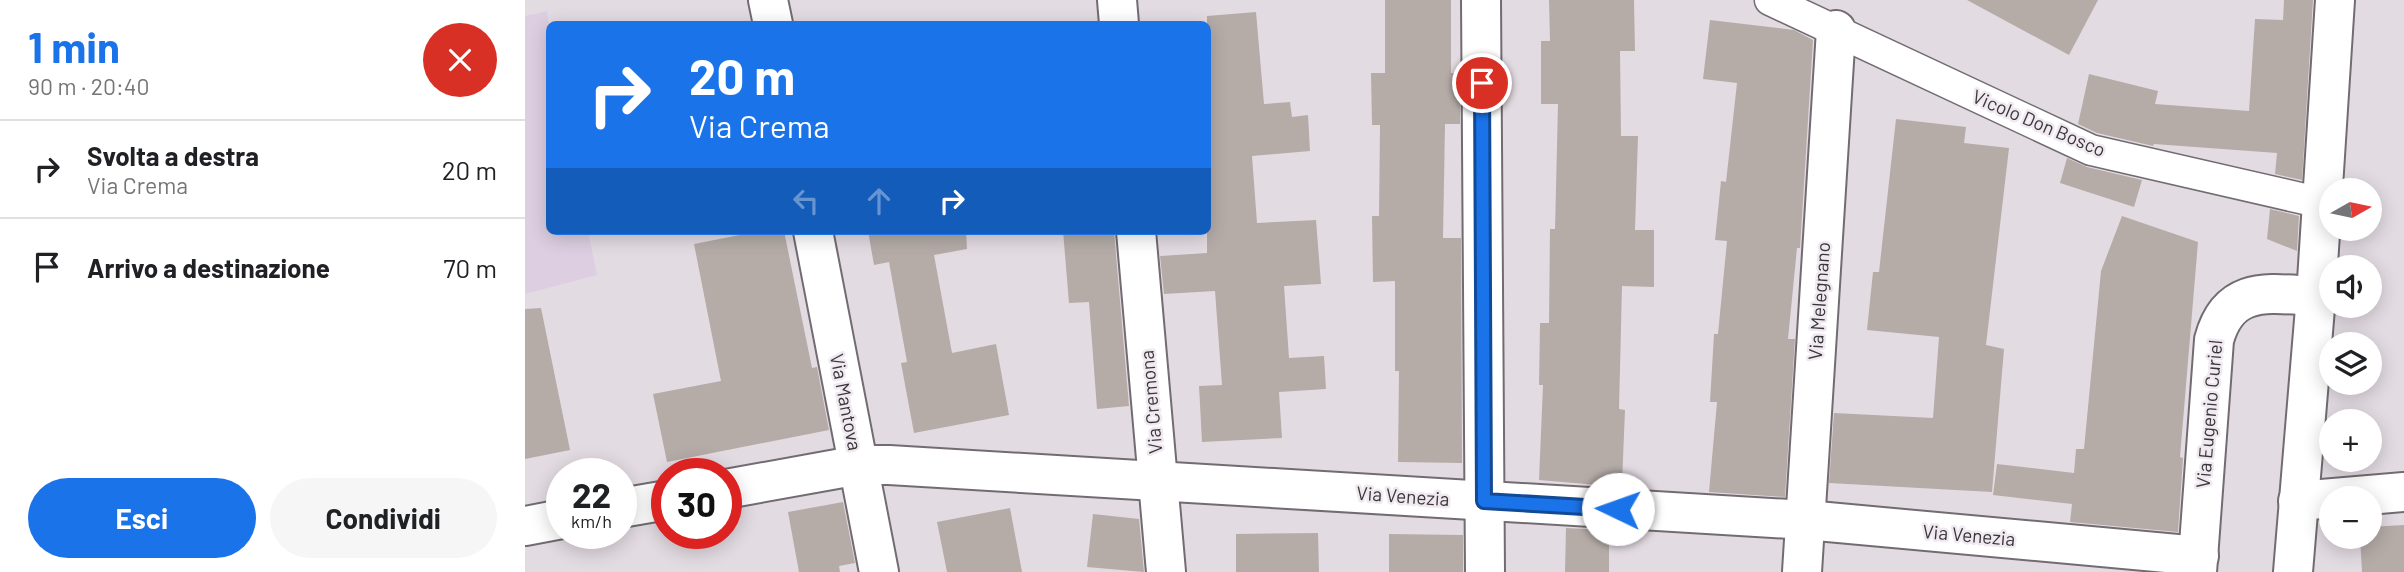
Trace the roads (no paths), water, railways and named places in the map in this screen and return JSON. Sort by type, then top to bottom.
[{"type":"street","points":[[768,0],[772,21]]},
{"type":"street","points":[[1117,0],[1119,21]]},
{"type":"street","points":[[1481,0],[1485,572]]},
{"type":"street","name":"Vicolo Don Bosco","points":[[1770,0],[2091,150],[2319,202]]},
{"type":"street","points":[[2324,178],[2335,0]]},
{"type":"street","name":"Via Melegnano","points":[[1802,572],[1836,30]]},
{"type":"street","name":"Via Mantova","points":[[814,235],[879,572]]},
{"type":"street","name":"Via Cremona","points":[[1136,235],[1166,572]]},
{"type":"street","points":[[2293,572],[2319,242]]},
{"type":"street","name":"Via Eugenio Curiel","points":[[2198,564],[2214,340],[2218,325],[2224,313],[2244,299],[2271,294],[2316,296]]},
{"type":"street","name":"Via Venezia","points":[[742,486],[859,465],[1158,480],[1805,520],[2198,564]]},
{"type":"street","points":[[2298,501],[2404,492]]},
{"type":"street","points":[[525,526],[546,522]]}]
